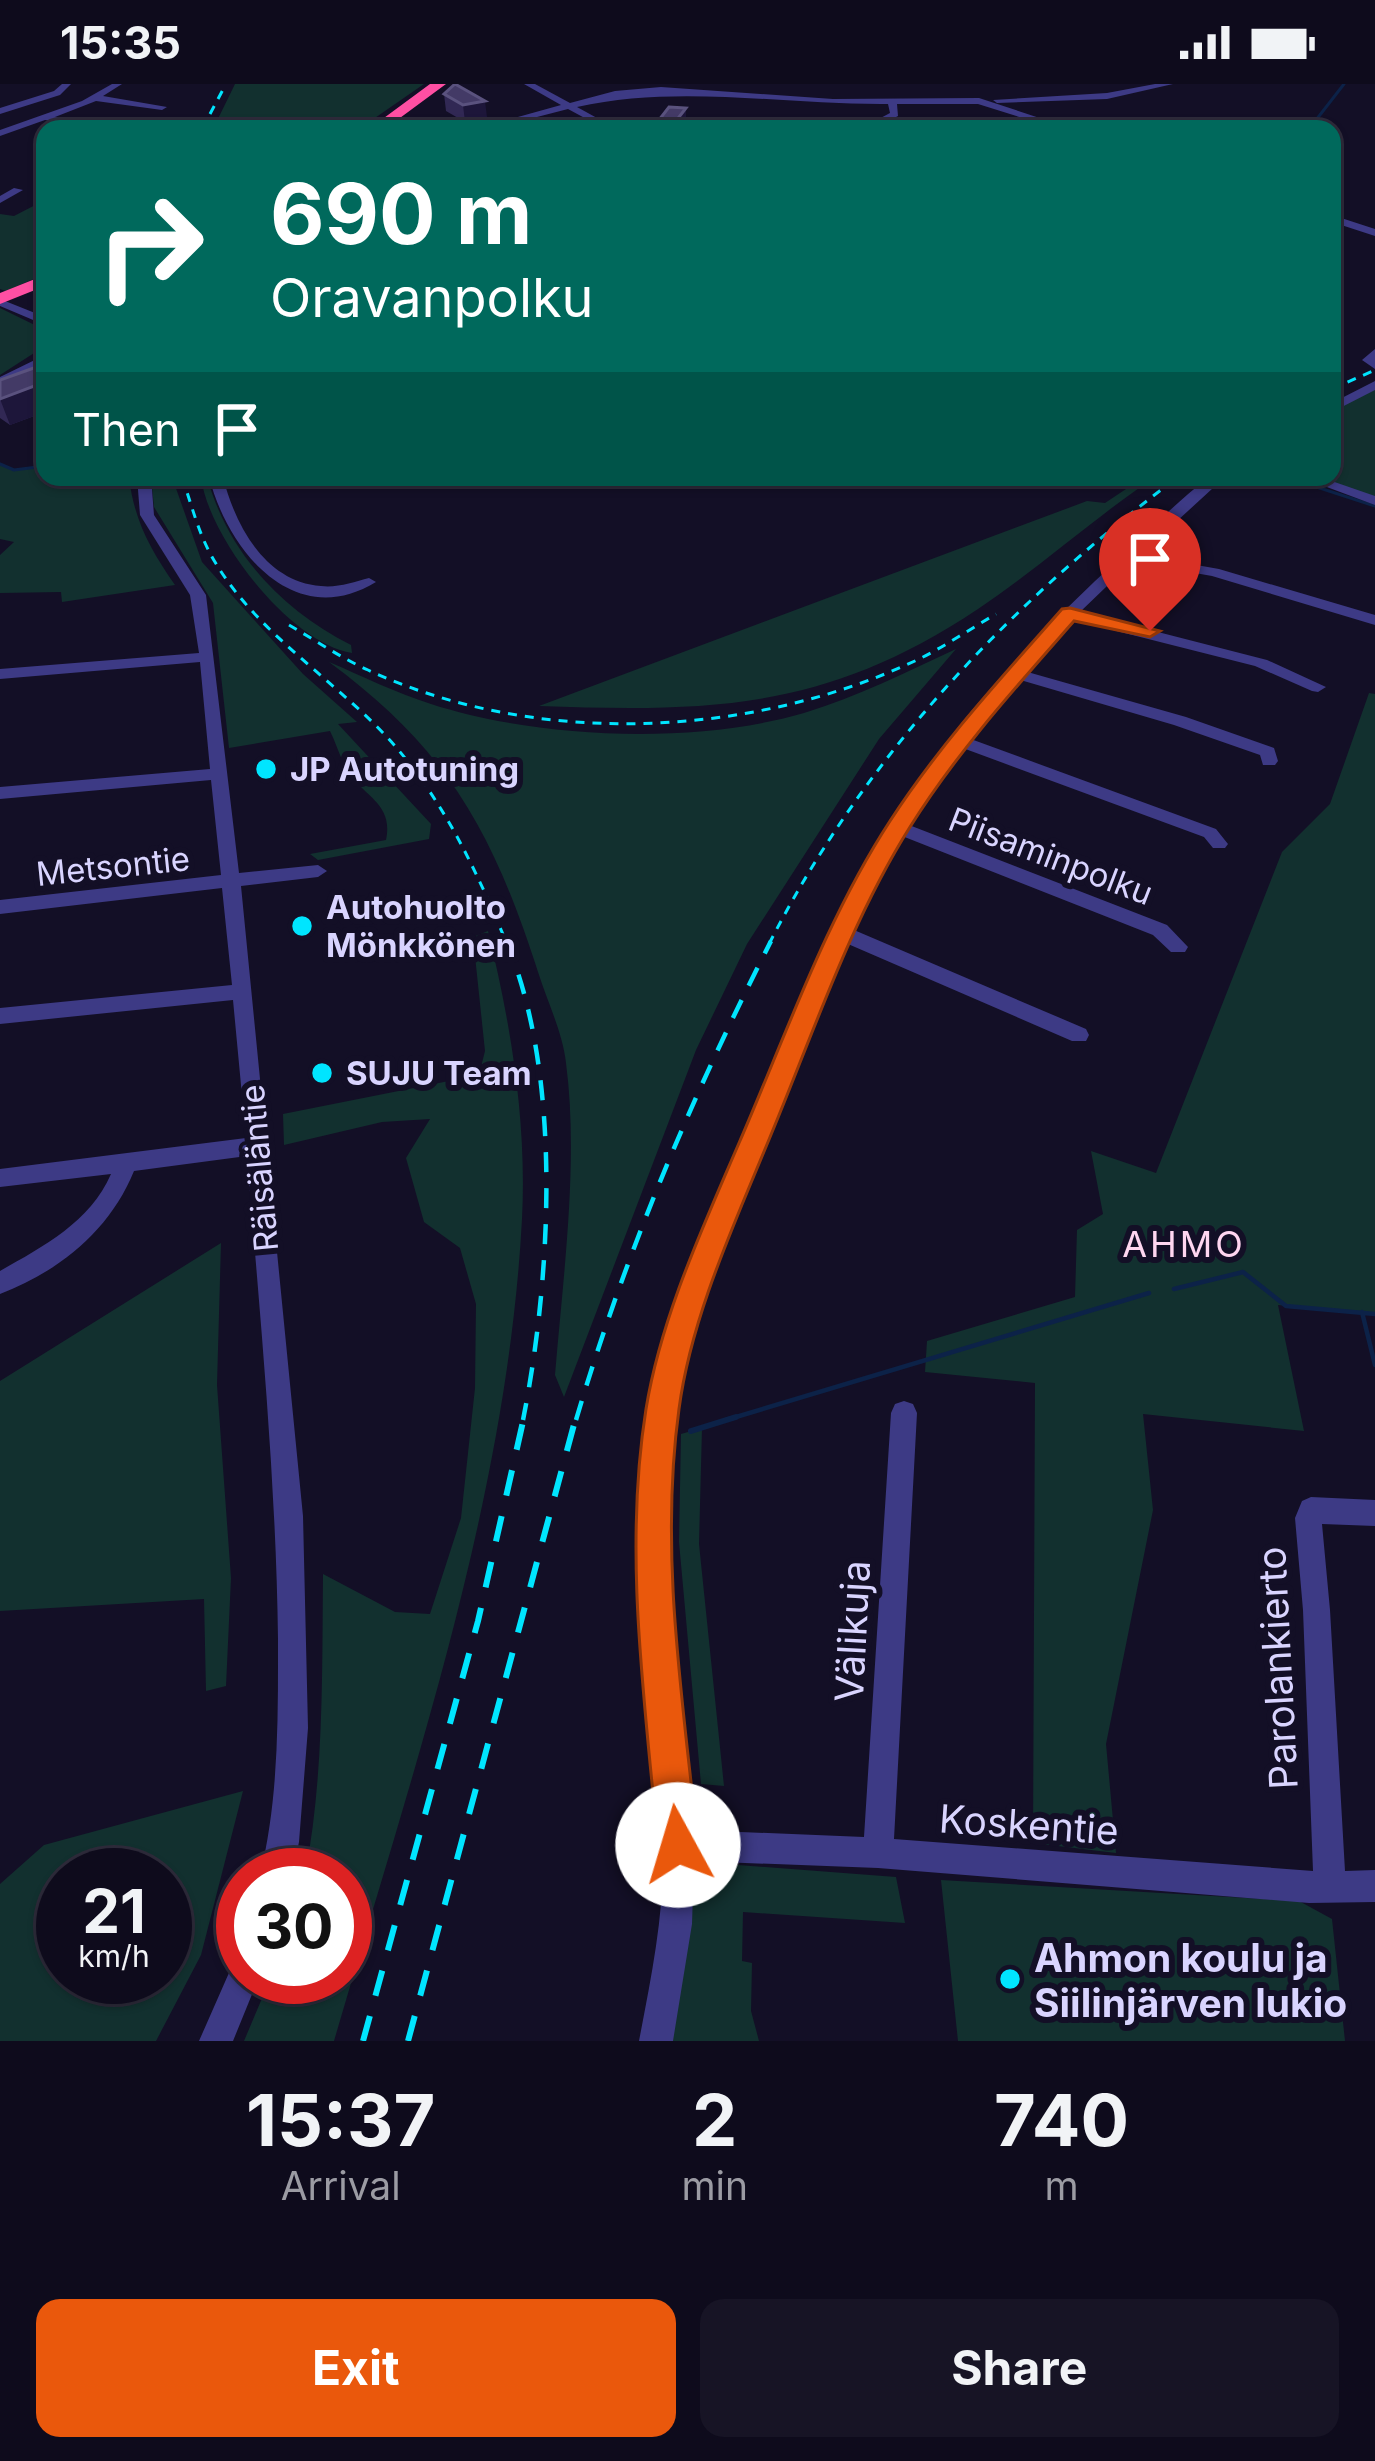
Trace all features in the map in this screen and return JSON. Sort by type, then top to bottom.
[{"type":"highway","points":[[389,120],[439,84]]},
{"type":"highway","points":[[0,300],[36,284]]},
{"type":"street","points":[[0,111],[57,93],[67,84]]},
{"type":"street","points":[[41,120],[118,84]]},
{"type":"street","points":[[527,84],[595,120]]},
{"type":"street","points":[[512,120],[644,90],[892,102],[1107,96],[1169,84]]},
{"type":"street","points":[[96,98],[162,107]]},
{"type":"street","points":[[979,101],[1039,120]]},
{"type":"street","points":[[889,120],[895,114],[892,102]]},
{"type":"street","points":[[47,118],[56,120]]},
{"type":"street","points":[[0,133],[36,122]]},
{"type":"street","points":[[0,200],[18,190]]},
{"type":"street","points":[[1341,221],[1375,233]]},
{"type":"street","points":[[0,300],[36,317]]},
{"type":"street","points":[[1375,353],[1368,360],[1375,365]]},
{"type":"street","points":[[0,382],[36,364]]},
{"type":"street","points":[[1341,403],[1375,385]]},
{"type":"street","name":"Räisäläntie","points":[[144,486],[146,514],[198,595],[232,884],[290,1516],[293,1728],[283,1848]]},
{"type":"street","points":[[218,486],[238,536],[276,576],[318,591],[369,582]]},
{"type":"street","points":[[656,2041],[678,1910],[678,1845],[657,1634],[654,1499],[662,1407],[686,1315],[819,980],[898,827],[958,740],[1013,673],[1181,505],[1206,486]]},
{"type":"street","points":[[1332,486],[1375,501]]},
{"type":"street","points":[[1129,557],[1214,572],[1375,620]]},
{"type":"street","points":[[1070,614],[1261,663],[1318,687]]},
{"type":"street","points":[[0,674],[206,657]]},
{"type":"street","points":[[1013,673],[1180,721],[1268,752],[1268,761]]},
{"type":"street","points":[[958,740],[1210,833],[1219,844]]},
{"type":"street","points":[[0,793],[218,774]]},
{"type":"street","name":"Piisaminpolku","points":[[898,827],[1160,930],[1178,947]]},
{"type":"street","name":"Metsontie","points":[[0,907],[317,871]]},
{"type":"street","points":[[842,933],[1079,1035]]},
{"type":"street","points":[[0,1016],[242,992]]},
{"type":"street","points":[[0,1178],[258,1146]]},
{"type":"street","points":[[0,1282],[89,1229],[108,1207],[126,1164]]},
{"type":"street","name":"Välikuja","points":[[878,1853],[904,1413]]},
{"type":"street","name":"Parolankierto","points":[[1330,1887],[1320,1743],[1317,1591],[1308,1518],[1311,1510],[1323,1508],[1375,1513]]},
{"type":"street","name":"Koskentie","points":[[678,1845],[878,1853],[1330,1887],[1375,1886]]},
{"type":"street","points":[[216,2041],[232,2004]]},
{"type":"green space","points":[[235,84],[424,84],[372,120],[217,120]]},
{"type":"green space","points":[[36,205],[36,278],[6,291],[0,289],[0,214],[14,216]]},
{"type":"green space","points":[[0,308],[36,326],[36,352],[0,375]]},
{"type":"green space","points":[[1375,385],[1375,501],[1332,486],[1341,486],[1341,403]]},
{"type":"green space","points":[[0,464],[14,470],[36,467],[36,486],[131,486],[144,534],[175,585],[62,602],[61,592],[0,593],[0,555],[14,542],[0,539]]},
{"type":"green space","points":[[152,486],[175,486],[202,562],[303,674],[357,722],[338,724],[431,824],[429,839],[318,860],[310,854],[386,840],[383,811],[348,771],[330,731],[229,748],[213,603],[154,507]]},
{"type":"green space","points":[[203,486],[210,486],[229,530],[261,576],[302,614],[351,645],[352,653],[303,630],[279,609],[236,556]]},
{"type":"green space","points":[[1130,486],[1142,486],[978,609],[870,668],[818,686],[715,705],[539,706],[1087,501],[1105,503]]},
{"type":"green space","points":[[956,649],[879,739],[747,944],[696,1050],[564,1397],[555,1375],[571,1139],[559,1030],[504,880],[462,799],[407,729],[329,662],[418,700],[474,716],[568,731],[667,733],[715,730],[804,713]]},
{"type":"green space","points":[[1369,693],[1375,694],[1375,1314],[1278,1305],[1304,1431],[1143,1414],[1153,1510],[1106,1744],[1116,1853],[1033,1843],[1035,1383],[925,1372],[927,1341],[1075,1297],[1077,1230],[1103,1214],[1091,1151],[1156,1173],[1282,852],[1330,804]]},
{"type":"green space","points":[[488,931],[516,1074],[523,1183],[513,1324],[497,1428],[452,1634],[372,1913],[372,1848],[309,1848],[319,1763],[323,1574],[395,1612],[430,1614],[461,1518],[475,1388],[476,1304],[460,1248],[424,1222],[406,1158],[430,1119],[382,1122],[284,1145],[283,1114],[479,1075],[485,1051],[473,937]]},
{"type":"green space","points":[[221,1243],[217,1385],[231,1578],[226,1686],[206,1691],[204,1599],[0,1611],[0,1381]]},
{"type":"green space","points":[[702,1428],[699,1544],[724,1786],[701,1784],[679,1542],[681,1434]]},
{"type":"green space","points":[[243,1791],[228,1848],[216,1848],[216,1896],[192,1972],[192,1848],[41,1848]]},
{"type":"green space","points":[[36,1852],[36,2004],[175,2004],[156,2041],[0,2041],[0,1884]]},
{"type":"green space","points":[[699,1862],[896,1877],[905,1923],[743,1912],[742,1961],[752,1963],[751,2011],[759,2041],[672,2041]]},
{"type":"green space","points":[[941,1880],[1299,1901],[1332,1919],[1345,2041],[958,2041]]},
{"type":"green space","points":[[260,2004],[345,2004],[334,2041],[244,2041]]},
{"type":"building","points":[[455,84],[485,101],[463,105],[444,94]]},
{"type":"building","points":[[669,107],[686,108],[677,120],[659,120]]},
{"type":"building","points":[[36,367],[36,385],[0,399],[0,380]]},
{"type":"waterway","points":[[1316,120],[1344,84]]},
{"type":"waterway","points":[[0,464],[14,470],[36,467]]},
{"type":"waterway","points":[[1314,486],[1375,506]]},
{"type":"waterway","points":[[1174,1289],[1243,1272],[1286,1306],[1362,1313]]},
{"type":"waterway","points":[[726,1420],[1149,1293]]},
{"type":"waterway","points":[[1362,1313],[1375,1314]]},
{"type":"waterway","points":[[1362,1313],[1375,1365]]},
{"type":"waterway","points":[[691,1431],[736,1417]]},
{"type":"railway","points":[[207,120],[226,84]]},
{"type":"railway","points":[[1341,385],[1375,370]]},
{"type":"railway","points":[[185,486],[204,542],[233,589],[373,723],[430,792],[472,865],[507,944]]},
{"type":"railway","points":[[769,944],[850,809],[946,687],[1056,577],[1167,486]]},
{"type":"railway","points":[[289,625],[358,665],[433,695],[501,712],[572,722],[643,724],[715,718],[853,686],[917,660],[996,614]]},
{"type":"railway","points":[[506,941],[537,1053],[544,1115],[545,1242],[523,1420]]},
{"type":"railway","points":[[576,1420],[662,1176],[771,941]]},
{"type":"railway","points":[[363,2041],[478,1621],[524,1417]]},
{"type":"railway","points":[[408,2041],[576,1417]]},
{"type":"place","name":"JP Autotuning","points":[[266,769]]},
{"type":"place","name":"Autohuolto Mönkkönen","points":[[302,926]]},
{"type":"place","name":"SUJU Team","points":[[322,1073]]},
{"type":"place","name":"Ahmon koulu ja Siilinjärven lukio","points":[[1010,1979]]},
{"type":"district","name":"AHMO","points":[[1184,1244]]},
{"type":"route","points":[[678,1845],[657,1634],[654,1499],[662,1407],[686,1315],[739,1178],[842,933],[898,827],[958,740],[1070,614],[1150,631]]}]
